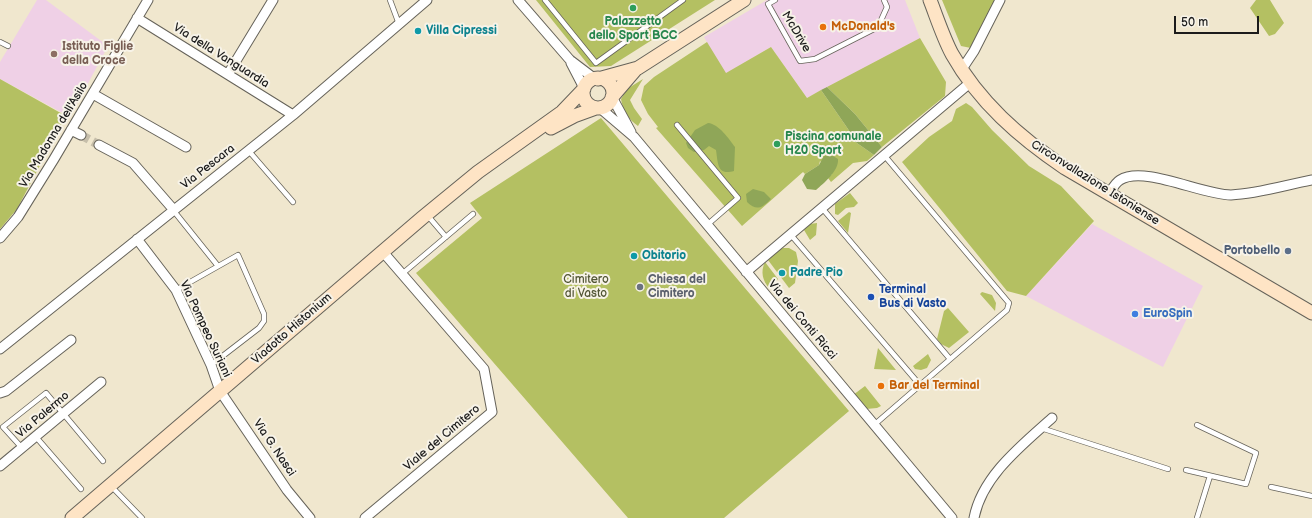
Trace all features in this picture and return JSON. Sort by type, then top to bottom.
[{"type":"main road","points":[[638,68],[589,82],[584,88],[586,102],[590,106],[598,108],[607,105],[612,97],[638,68],[744,0]]},
{"type":"main road","name":"Circonvallazione Istoniense","points":[[930,0],[951,52],[971,82],[999,116],[1030,144],[1109,194],[1312,314]]},
{"type":"main road","points":[[597,79],[609,84],[612,97]]},
{"type":"main road","name":"Viadotto Histonium","points":[[72,518],[426,214],[478,172],[562,112],[584,88]]},
{"type":"main road","name":"Viadotto Histonium","points":[[517,145],[574,116],[598,108]]},
{"type":"street","name":"Via Madonna dell'Asilo","points":[[0,238],[18,217],[148,0]]},
{"type":"street","points":[[228,74],[272,0]]},
{"type":"street","name":"Via Pescara","points":[[0,349],[173,209],[293,115],[427,0]]},
{"type":"street","points":[[962,69],[974,51],[1000,0]]},
{"type":"street","points":[[522,1],[570,60],[584,88]]},
{"type":"street","name":"Via della Vanguardia","points":[[137,18],[293,115]]},
{"type":"street","points":[[570,60],[597,79]]},
{"type":"street","points":[[746,272],[971,82]]},
{"type":"street","points":[[93,94],[186,147]]},
{"type":"street","name":"Via dei Conti Ricci","points":[[612,97],[634,137],[952,518]]},
{"type":"street","name":"Via dei Conti Ricci","points":[[598,108],[634,137]]},
{"type":"street","points":[[71,130],[81,135]]},
{"type":"street","points":[[99,145],[133,163],[173,209]]},
{"type":"street","points":[[1109,194],[1121,179],[1132,177],[1166,179],[1209,193],[1230,195],[1312,180]]},
{"type":"street","name":"Via Pompeo Suriani","points":[[137,239],[176,290],[211,365],[220,391]]},
{"type":"street","name":"Viale del Cimitero","points":[[366,518],[492,412],[484,369],[383,252]]},
{"type":"street","points":[[0,393],[71,340]]},
{"type":"street","name":"Via Palermo","points":[[0,466],[101,382]]},
{"type":"street","name":"Via G. Nasci","points":[[220,391],[287,490],[310,518]]},
{"type":"street","points":[[974,518],[978,503],[992,480],[1012,455],[1052,418]]},
{"type":"lane","points":[[390,0],[399,24]]},
{"type":"lane","points":[[545,0],[596,63],[683,0]]},
{"type":"lane","name":"McDrive","points":[[774,0],[768,4],[800,62],[815,59],[878,27],[888,7],[884,0]]},
{"type":"lane","points":[[0,42],[8,46]]},
{"type":"lane","points":[[677,125],[738,198],[707,225]]},
{"type":"lane","points":[[248,150],[293,202]]},
{"type":"lane","points":[[874,425],[1008,310],[1009,303],[884,155]]},
{"type":"lane","points":[[822,208],[950,359]]},
{"type":"lane","points":[[173,209],[218,266]]},
{"type":"lane","points":[[426,214],[446,237]]},
{"type":"lane","points":[[402,274],[473,214]]},
{"type":"lane","points":[[791,235],[920,386]]},
{"type":"lane","points":[[176,290],[238,255],[264,314],[264,322],[259,328],[211,365]]},
{"type":"lane","points":[[22,449],[3,427],[46,394],[103,461]]},
{"type":"lane","points":[[1186,470],[1246,484],[1256,453],[1197,425]]},
{"type":"lane","points":[[1041,428],[1168,469]]},
{"type":"lane","points":[[36,437],[81,489]]},
{"type":"lane","points":[[1197,518],[1210,476]]},
{"type":"lane","points":[[110,484],[142,518]]},
{"type":"lane","points":[[1271,486],[1312,496]]},
{"type":"shaded area","name":"Istituto Figlie della Croce","points":[[37,0],[46,0],[108,46],[70,117],[0,79],[0,62]]},
{"type":"shaded area","points":[[767,0],[905,0],[920,38],[807,98],[771,47],[725,74],[704,37]]},
{"type":"shaded area","points":[[1092,224],[1203,286],[1163,367],[1026,296]]},
{"type":"green space","points":[[536,0],[715,0],[611,66],[590,67]]},
{"type":"green space","points":[[942,0],[995,0],[971,48],[961,46]]},
{"type":"green space","points":[[1256,0],[1270,0],[1284,23],[1275,34],[1269,36],[1250,8]]},
{"type":"green space","points":[[920,38],[946,82],[945,96],[882,147],[855,114],[827,87]]},
{"type":"green space","points":[[707,42],[726,73],[771,47],[807,98],[821,90],[848,129],[854,141],[874,155],[867,161],[853,163],[831,182],[828,178],[832,174],[820,161],[819,165],[805,174],[803,172],[742,226],[656,128],[658,127],[648,114],[641,100],[644,86],[654,77]]},
{"type":"green space","points":[[0,79],[66,116],[17,209],[0,229]]},
{"type":"green space","points":[[643,79],[630,100],[642,119],[638,126],[631,121],[626,114],[621,99],[627,89]]},
{"type":"green space","points":[[827,87],[855,114],[882,147],[874,155],[854,141],[848,129],[821,90]]},
{"type":"green space","points":[[966,103],[972,107],[992,130],[1029,166],[1061,186],[1094,221],[1026,296],[1007,291],[902,162],[929,137],[952,121],[956,109]]},
{"type":"green space","name":"Cimitero di Vasto","points":[[601,118],[849,411],[724,518],[628,518],[416,273],[482,218],[470,203]]},
{"type":"green space","points":[[708,123],[720,129],[735,147],[734,171],[724,172],[721,170],[718,164],[716,150],[709,146],[704,150],[694,152],[688,148],[686,143],[695,130]]},
{"type":"green space","points":[[824,156],[833,156],[838,159],[834,172],[816,190],[807,189],[802,180],[805,174],[819,165]]},
{"type":"green space","points":[[753,189],[764,192],[771,199],[763,206],[757,208],[754,207],[747,202],[746,194]]},
{"type":"green space","points":[[850,193],[858,203],[854,207],[846,208],[838,215],[835,214],[835,204]]},
{"type":"green space","points":[[849,212],[851,213],[848,233],[838,221]]},
{"type":"green space","points":[[817,223],[816,235],[810,240],[804,230],[810,224]]},
{"type":"green space","points":[[783,248],[789,248],[796,252],[798,261],[795,283],[789,288],[768,260],[772,254]]},
{"type":"green space","points":[[765,262],[778,279],[769,288],[763,276],[763,266]]},
{"type":"green space","points":[[982,292],[992,295],[996,303],[995,311],[980,294]]},
{"type":"green space","points":[[948,308],[969,332],[949,348],[941,344],[937,339],[944,311]]},
{"type":"green space","points":[[878,348],[896,370],[874,369]]},
{"type":"green space","points":[[928,354],[931,360],[927,368],[921,370],[915,369],[913,366]]},
{"type":"green space","points":[[865,386],[881,406],[866,409],[853,395]]},
{"type":"tunnel","points":[[81,135],[99,145]]},
{"type":"place","name":"Palazzetto dello Sport BCC","points":[[633,8]]},
{"type":"place","name":"McDonald's","points":[[823,27]]},
{"type":"place","name":"Villa Cipressi","points":[[418,31]]},
{"type":"place","name":"Istituto Figlie della Croce","points":[[54,54]]},
{"type":"place","name":"Piscina comunale H20 Sport","points":[[777,144]]},
{"type":"place","name":"Portobello","points":[[1288,251]]},
{"type":"place","name":"Obitorio","points":[[634,256]]},
{"type":"place","name":"Padre Pio","points":[[782,273]]},
{"type":"place","name":"Chiesa del Cimitero","points":[[640,287]]},
{"type":"place","name":"Terminal Bus di Vasto","points":[[871,297]]},
{"type":"place","name":"EuroSpin","points":[[1135,314]]},
{"type":"place","name":"Bar del Terminal","points":[[881,386]]}]
